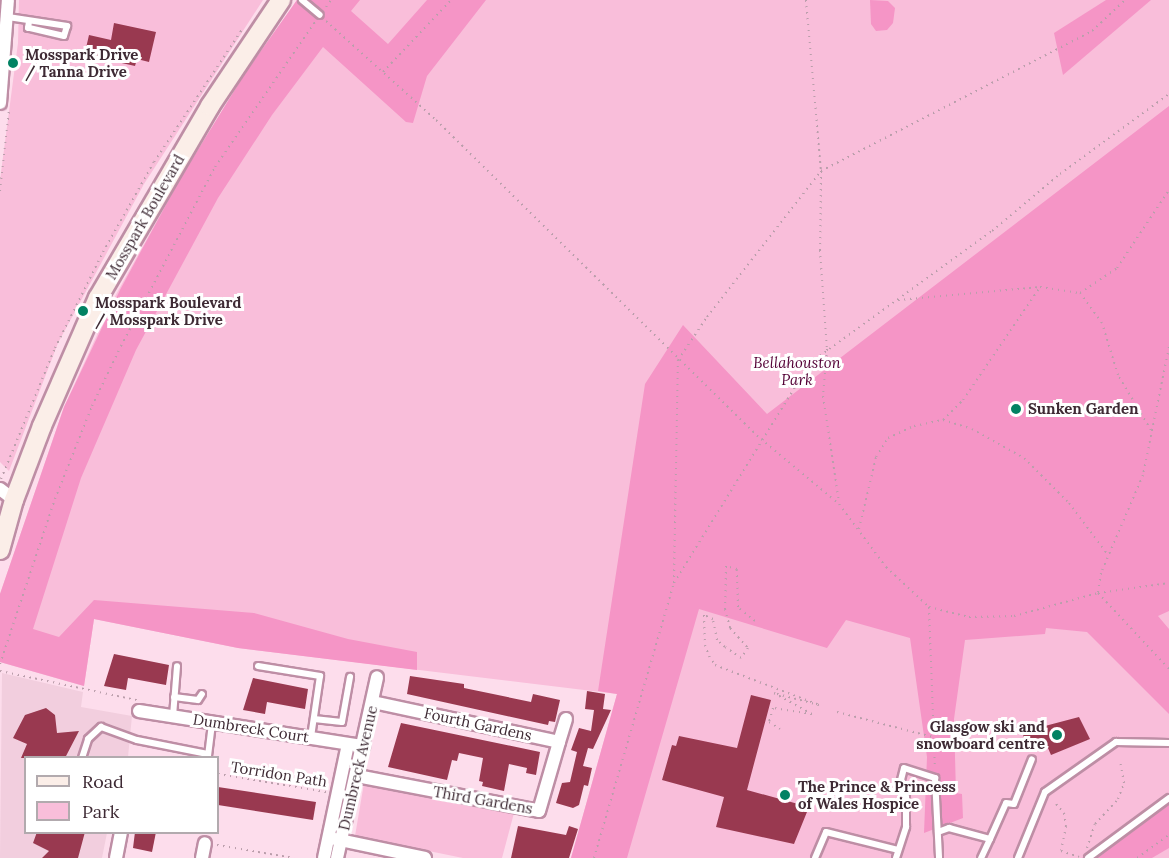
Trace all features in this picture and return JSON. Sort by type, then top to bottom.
[{"type":"street","points":[[0,102],[8,0]]},
{"type":"street","name":"Mosspark Boulevard","points":[[0,550],[7,494],[98,298],[210,106],[281,0]]},
{"type":"street","name":"Dumbreck Avenue","points":[[337,858],[357,776],[377,677]]},
{"type":"street","name":"Fourth Gardens","points":[[373,702],[559,742]]},
{"type":"street","name":"Dumbreck Court","points":[[139,711],[363,746]]},
{"type":"street","points":[[559,742],[566,719]]},
{"type":"street","name":"Third Gardens","points":[[357,776],[539,811],[559,742]]},
{"type":"street","name":"Dumbreck Avenue","points":[[324,858],[348,744]]},
{"type":"street","points":[[116,858],[121,834]]},
{"type":"street","points":[[328,837],[425,858]]},
{"type":"street","points":[[202,858],[205,843]]},
{"type":"lane","points":[[302,0],[320,15]]},
{"type":"lane","points":[[8,17],[29,22]]},
{"type":"lane","points":[[30,18],[67,26],[64,36],[28,28],[29,22],[30,18]]},
{"type":"lane","points":[[173,716],[177,666]]},
{"type":"lane","points":[[258,666],[320,676],[311,737]]},
{"type":"lane","points":[[314,719],[342,722],[350,677]]},
{"type":"lane","points":[[174,697],[198,700],[202,694]]},
{"type":"lane","points":[[83,756],[88,739],[101,727],[137,740],[208,756],[212,721]]},
{"type":"lane","points":[[1018,858],[1045,792],[1116,742],[1169,743]]},
{"type":"lane","points":[[981,858],[1005,803],[1014,804],[1032,759]]},
{"type":"lane","points":[[896,858],[906,827],[906,797],[900,784],[904,768],[935,777],[939,858]]},
{"type":"lane","points":[[1088,858],[1169,798]]},
{"type":"lane","points":[[938,832],[949,828],[990,839]]},
{"type":"lane","points":[[815,858],[826,832],[898,850]]},
{"type":"path","points":[[0,664],[55,500],[92,406],[121,346],[215,167],[331,0]]},
{"type":"path","points":[[383,72],[451,0]]},
{"type":"path","points":[[806,0],[821,171],[820,250],[828,349],[823,396],[839,504]]},
{"type":"path","points":[[674,583],[678,360],[706,317],[821,171],[1092,31],[1125,0]]},
{"type":"path","points":[[320,15],[383,72],[615,294],[678,360],[761,439],[839,504],[886,567],[929,607],[969,617],[1014,616],[1098,592],[1169,583]]},
{"type":"path","points":[[594,858],[674,583],[810,363],[898,300],[1169,94]]},
{"type":"path","points":[[898,300],[1040,287],[1080,293],[1117,268],[1169,190]]},
{"type":"path","points":[[943,420],[963,400],[1040,287]]},
{"type":"path","points":[[1080,293],[1102,323],[1118,375],[1151,430]]},
{"type":"path","points":[[1098,592],[1109,556],[1143,475],[1169,347]]},
{"type":"path","points":[[858,530],[876,457],[888,438],[914,426],[943,420],[972,429],[1024,458],[1070,503],[1109,556]]},
{"type":"path","points":[[755,621],[738,607],[737,569],[726,567],[723,588],[730,628],[748,648],[741,658],[725,647],[717,640],[713,619],[704,615],[705,645],[709,656],[715,664],[819,705],[774,693],[812,714],[773,708],[769,722],[780,729]]},
{"type":"path","points":[[1098,592],[1169,669]]},
{"type":"path","points":[[929,607],[935,777]]},
{"type":"path","points":[[0,670],[137,699],[139,711]]},
{"type":"path","points":[[837,712],[934,737]]},
{"type":"path","points":[[1056,804],[1065,820],[1061,851],[1072,858],[1085,856],[1095,824],[1118,799],[1124,783],[1120,761]]},
{"type":"path","name":"Torridon Path","points":[[219,774],[338,794]]},
{"type":"path","points":[[1137,858],[1169,835]]},
{"type":"path","points":[[205,843],[294,858]]},
{"type":"shaded area","points":[[297,0],[360,0],[351,11],[388,44],[427,0],[486,0],[427,76],[413,123],[406,122],[323,47],[272,115],[218,198],[136,350],[81,478],[33,629],[59,637],[94,600],[254,613],[348,639],[417,652],[417,670],[238,648],[94,619],[84,686],[0,662],[0,594],[64,407],[120,290],[180,179],[244,75]]},
{"type":"shaded area","points":[[870,0],[888,1],[895,8],[893,23],[887,30],[876,31],[871,24]]},
{"type":"shaded area","points":[[1106,0],[1151,0],[1063,75],[1054,33]]},
{"type":"shaded area","points":[[1169,106],[1169,611],[1158,616],[1169,629],[1169,714],[1087,632],[1046,628],[1045,634],[965,640],[954,719],[956,793],[962,794],[963,818],[924,833],[927,757],[910,638],[846,620],[827,648],[699,609],[627,858],[571,858],[617,694],[598,691],[645,384],[683,325],[767,414]]},
{"type":"shaded area","points":[[2,673],[83,692],[81,707],[132,716],[128,756],[24,756],[24,834],[107,834],[102,858],[0,858]]},
{"type":"shaded area","points":[[1169,801],[1169,848],[1152,858],[1094,858]]},
{"type":"green space","points":[[19,0],[263,0],[144,184],[58,343],[9,471],[0,462],[0,180],[18,43]]},
{"type":"green space","name":"Bellahouston Park","points":[[297,0],[1169,0],[1169,858],[571,858],[617,694],[238,648],[94,619],[84,686],[0,662],[0,594],[64,407],[113,300],[180,179],[244,75]]},
{"type":"green space","points":[[364,783],[514,813],[502,858],[463,858],[355,836]]},
{"type":"building","points":[[114,23],[156,32],[149,62],[137,59],[135,66],[95,57],[96,51],[86,48],[89,35],[111,40]]},
{"type":"building","points":[[114,654],[169,665],[166,685],[128,678],[126,690],[104,686]]},
{"type":"building","points":[[410,676],[464,684],[464,688],[531,702],[533,694],[560,700],[555,722],[549,721],[548,725],[407,694]]},
{"type":"building","points":[[253,678],[308,689],[305,709],[267,702],[265,714],[243,710]]},
{"type":"building","points":[[587,691],[605,694],[603,709],[611,710],[593,749],[588,748],[583,766],[592,768],[588,786],[584,785],[579,805],[573,808],[556,803],[562,783],[570,782],[577,752],[571,750],[579,728],[591,731],[594,710],[585,709]]},
{"type":"building","name":"The Prince & Princess of Wales Hospice","points":[[751,695],[771,700],[747,790],[809,807],[794,844],[716,827],[724,797],[662,780],[672,745],[676,746],[679,736],[737,748]]},
{"type":"building","points":[[46,708],[55,715],[57,733],[79,731],[66,756],[24,756],[21,758],[27,744],[13,738],[25,715]]},
{"type":"building","name":"Glasgow ski and snowboard centre","points":[[1079,717],[1090,739],[1051,755],[1045,741],[1029,748],[1023,736],[1026,731]]},
{"type":"building","points":[[401,723],[540,752],[536,775],[526,773],[527,768],[509,764],[504,791],[482,786],[483,782],[479,781],[483,758],[459,753],[457,761],[452,760],[447,780],[388,767]]},
{"type":"building","points":[[219,787],[316,802],[313,820],[219,805]]},
{"type":"building","points":[[518,826],[566,835],[569,826],[578,829],[569,858],[511,858]]},
{"type":"building","points":[[36,834],[84,834],[78,858],[42,858],[49,851],[33,843]]},
{"type":"building","points":[[135,834],[156,834],[152,852],[133,848]]},
{"type":"place","name":"Mosspark Drive / Tanna Drive","points":[[13,63]]},
{"type":"place","name":"Mosspark Boulevard / Mosspark Drive","points":[[83,311]]},
{"type":"place","name":"Sunken Garden","points":[[1016,409]]},
{"type":"place","name":"Glasgow ski and snowboard centre","points":[[1057,735]]},
{"type":"place","name":"The Prince & Princess of Wales Hospice","points":[[785,795]]}]
